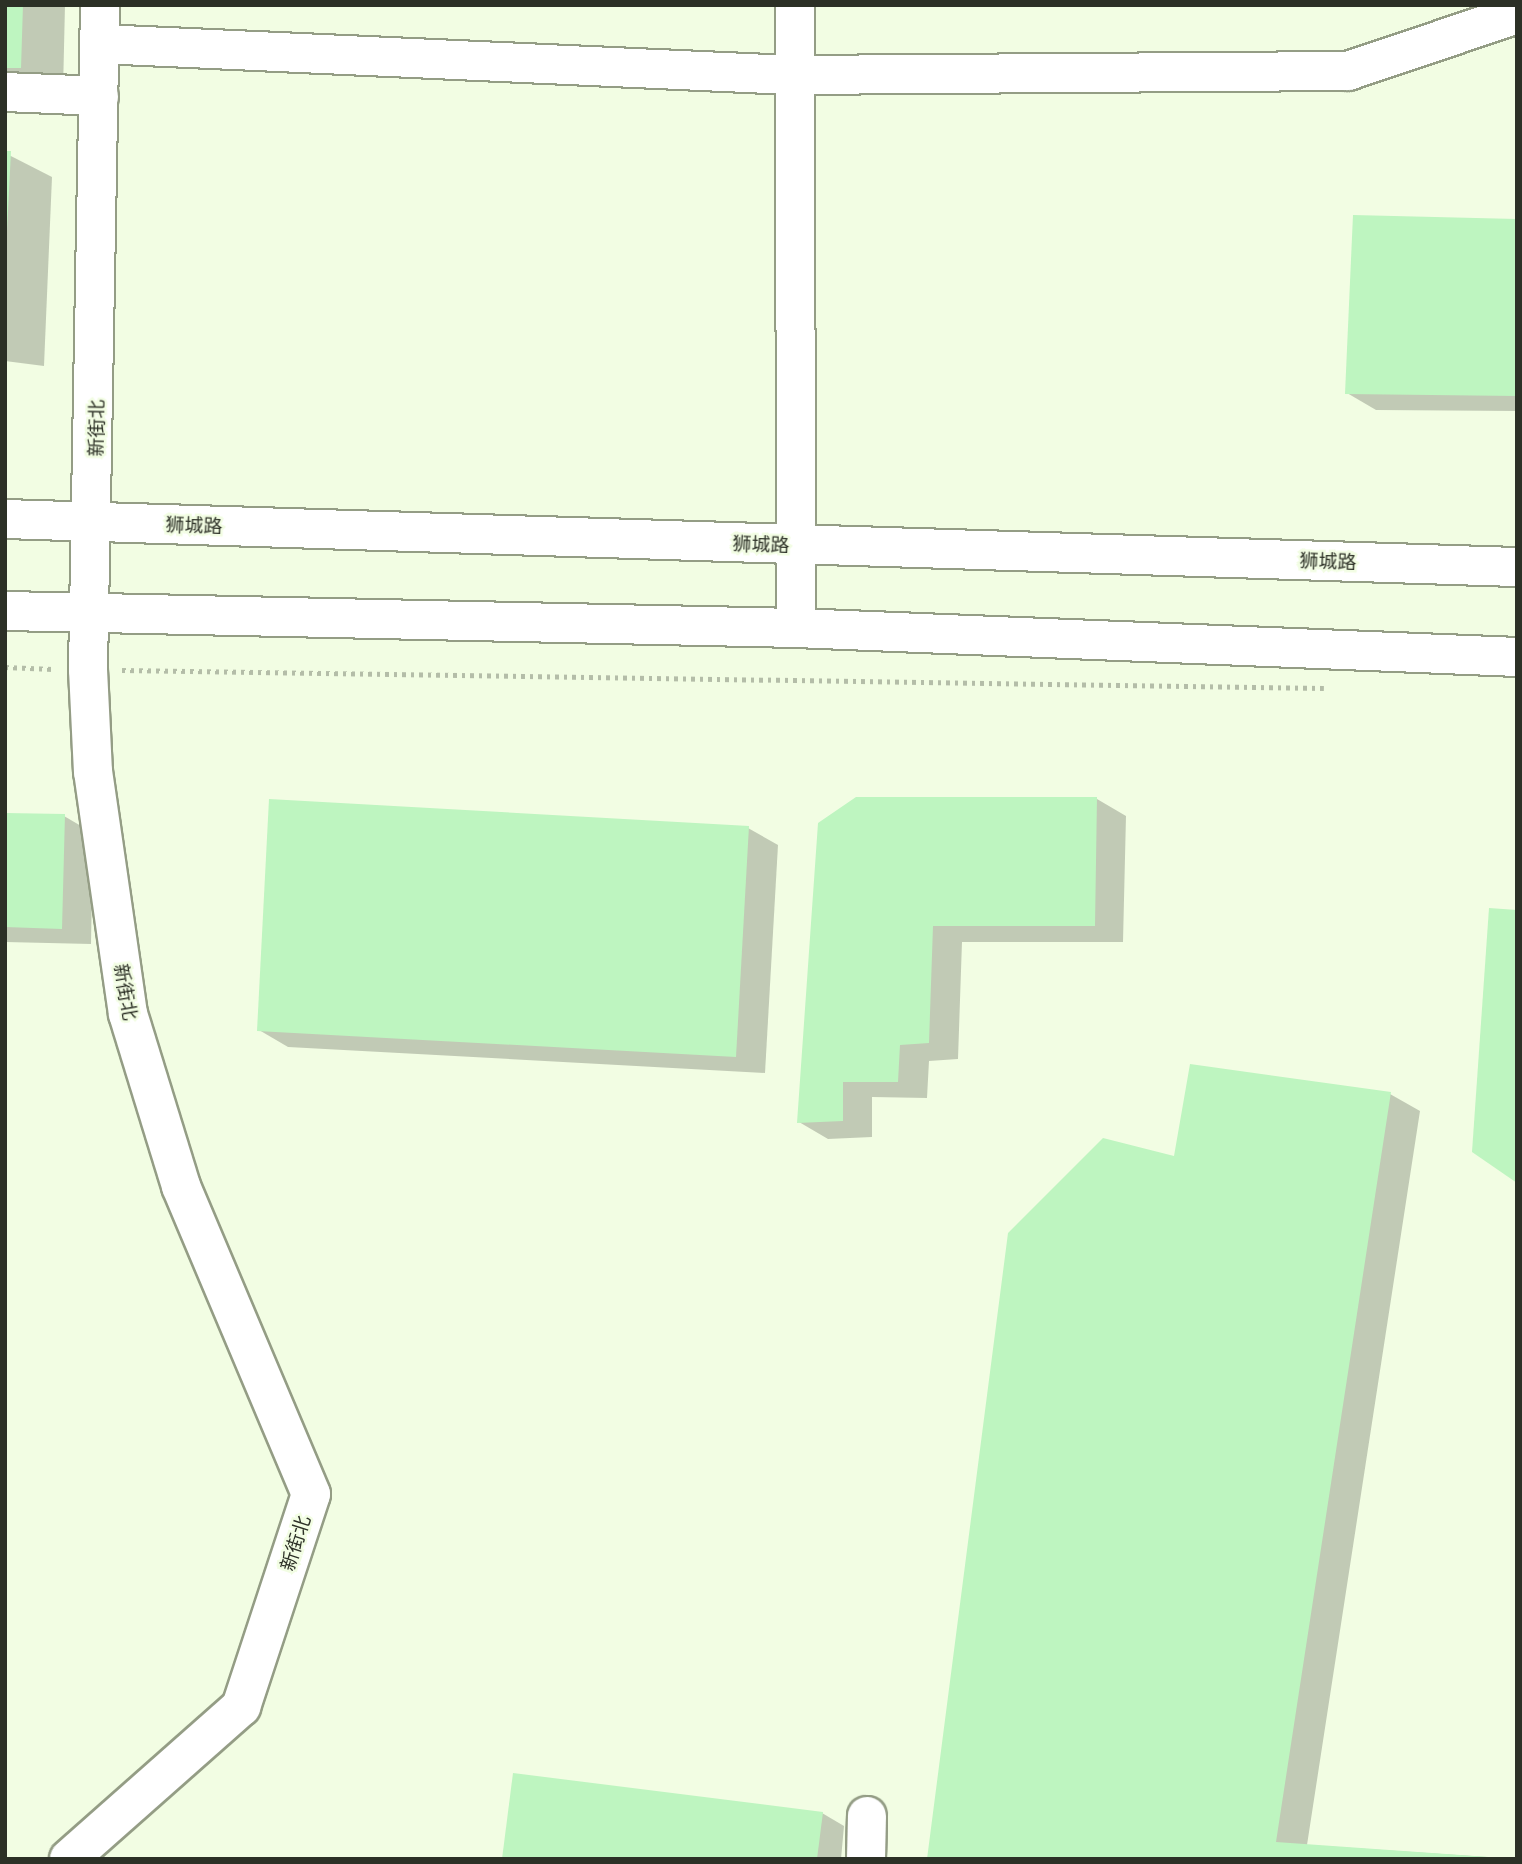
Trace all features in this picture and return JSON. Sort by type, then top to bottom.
[{"type":"street","name":"新街北","points":[[69,1859],[241,1707],[312,1494],[181,1186],[128,1014],[93,772],[88,670],[96,522],[100,5]]},
{"type":"street","points":[[795,5],[791,75],[796,628]]},
{"type":"street","points":[[100,44],[791,75],[1348,71],[1517,14]]},
{"type":"street","points":[[5,92],[99,96]]},
{"type":"street","name":"狮城路","points":[[5,519],[1517,567]]},
{"type":"street","points":[[5,611],[796,628],[1517,656]]},
{"type":"street","points":[[866,1816],[866,1859]]},
{"type":"path","points":[[5,667],[1338,688]]},
{"type":"building","points":[[5,5],[23,5],[21,68],[5,68]]},
{"type":"building","points":[[5,151],[11,151],[7,231],[5,231]]},
{"type":"building","points":[[1353,215],[1517,219],[1517,396],[1345,394]]},
{"type":"building","points":[[856,797],[1097,797],[1095,926],[933,926],[929,1043],[900,1045],[898,1082],[843,1082],[843,1121],[797,1123],[818,823]]},
{"type":"building","points":[[269,799],[749,826],[736,1057],[257,1031]]},
{"type":"building","points":[[5,813],[65,814],[62,929],[5,927]]},
{"type":"building","points":[[1489,908],[1517,910],[1517,1183],[1472,1152]]},
{"type":"building","points":[[1190,1064],[1391,1092],[1276,1842],[1517,1859],[927,1859],[1008,1233],[1103,1138],[1174,1156]]},
{"type":"building","points":[[513,1773],[823,1812],[817,1859],[502,1859]]}]
